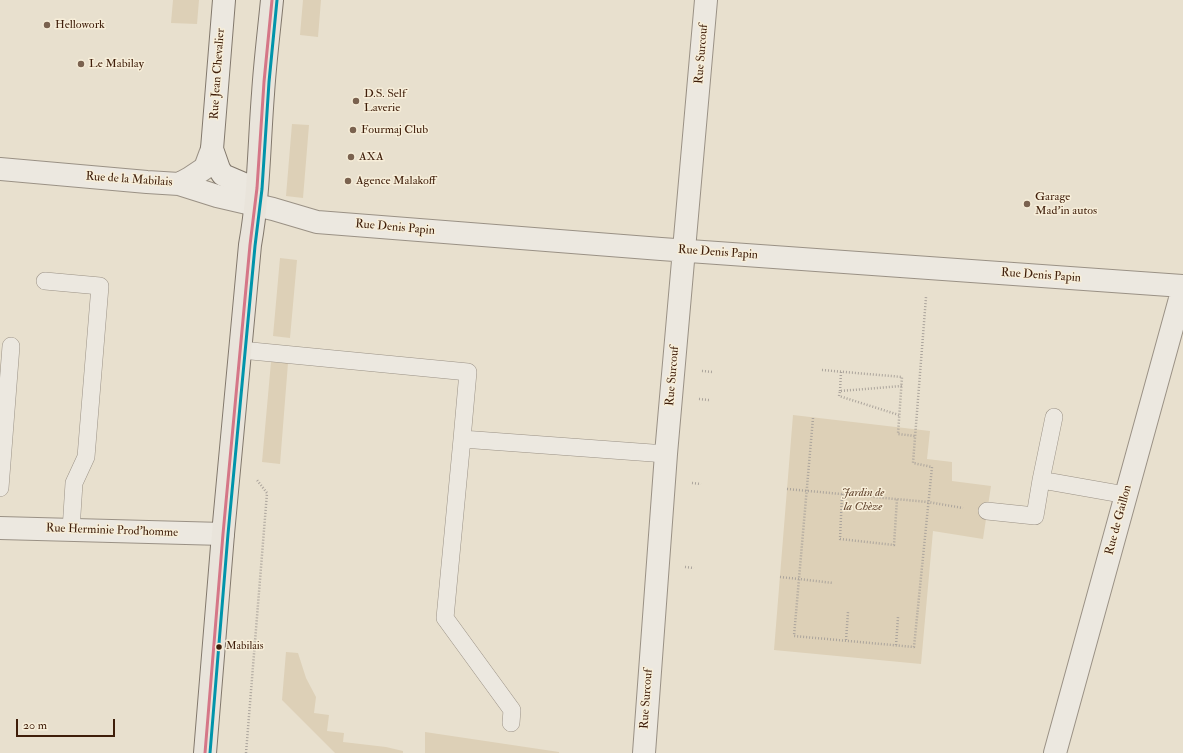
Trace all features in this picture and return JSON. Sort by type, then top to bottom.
[{"type":"main road","points":[[205,753],[223,534],[259,162],[262,95],[272,0]]},
{"type":"street","name":"Rue Jean Chevalier","points":[[180,184],[205,168],[212,149],[224,0]]},
{"type":"street","name":"Rue Surcouf","points":[[644,753],[666,454],[706,0]]},
{"type":"street","name":"Rue Jean Chevalier","points":[[212,149],[219,169],[223,174],[244,184],[249,189],[255,205]]},
{"type":"street","name":"Rue de la Mabilais","points":[[0,169],[153,183],[180,184],[217,196],[255,205]]},
{"type":"street","name":"Rue Denis Papin","points":[[255,205],[317,222],[683,251],[1183,287]]},
{"type":"street","name":"Rue de Gaillon","points":[[1055,753],[1183,287]]},
{"type":"street","name":"Rue Herminie Prod'homme","points":[[0,528],[223,534]]},
{"type":"lane","points":[[45,281],[100,286],[86,457],[74,483],[71,530]]},
{"type":"lane","points":[[0,488],[11,346]]},
{"type":"lane","points":[[241,350],[468,372],[445,618],[512,710],[511,724]]},
{"type":"lane","points":[[987,511],[1035,516],[1054,417]]},
{"type":"lane","points":[[462,438],[666,454]]},
{"type":"lane","points":[[1041,480],[1126,495]]},
{"type":"path","points":[[813,418],[794,636],[914,647],[932,467],[913,463],[928,268]]},
{"type":"path","points":[[822,370],[902,377],[898,434],[915,436]]},
{"type":"path","points":[[841,372],[839,396],[899,415]]},
{"type":"path","points":[[840,391],[902,386]]},
{"type":"path","points":[[246,753],[267,493],[253,474]]},
{"type":"path","points":[[788,489],[928,502],[987,511]]},
{"type":"path","points":[[842,494],[840,539],[894,545],[897,499]]},
{"type":"path","points":[[780,577],[833,583]]},
{"type":"path","points":[[846,640],[848,612]]},
{"type":"path","points":[[896,645],[898,617]]},
{"type":"green space","points":[[173,0],[199,0],[197,24],[171,23]]},
{"type":"green space","points":[[303,0],[321,0],[318,37],[300,35]]},
{"type":"green space","points":[[292,124],[309,125],[303,198],[286,196]]},
{"type":"green space","points":[[280,258],[297,260],[290,338],[273,336]]},
{"type":"green space","points":[[271,362],[288,363],[280,464],[262,462]]},
{"type":"green space","name":"Jardin de la Chèze","points":[[793,415],[930,431],[927,459],[952,462],[952,481],[991,486],[983,539],[933,531],[921,664],[774,650]]},
{"type":"green space","points":[[286,652],[298,653],[306,678],[316,697],[314,713],[329,715],[327,731],[344,733],[343,742],[386,747],[403,751],[403,753],[335,753],[282,700]]},
{"type":"green space","points":[[425,732],[559,752],[559,753],[425,753]]},
{"type":"transit line","points":[[205,753],[223,534],[250,245],[257,188],[264,82],[272,0]]},
{"type":"transit line","points":[[210,753],[228,534],[255,246],[262,189],[269,82],[277,0]]},
{"type":"place","name":"Hellowork","points":[[47,25]]},
{"type":"place","name":"Le Mabilay","points":[[81,64]]},
{"type":"place","name":"D.S. Self Laverie","points":[[356,101]]},
{"type":"place","name":"Fourmaj Club","points":[[353,130]]},
{"type":"place","name":"AXA","points":[[351,157]]},
{"type":"place","name":"Agence Malakoff","points":[[348,181]]},
{"type":"place","name":"Garage Mad'in autos","points":[[1027,204]]},
{"type":"place","name":"Mabilais","points":[[219,647]]}]
